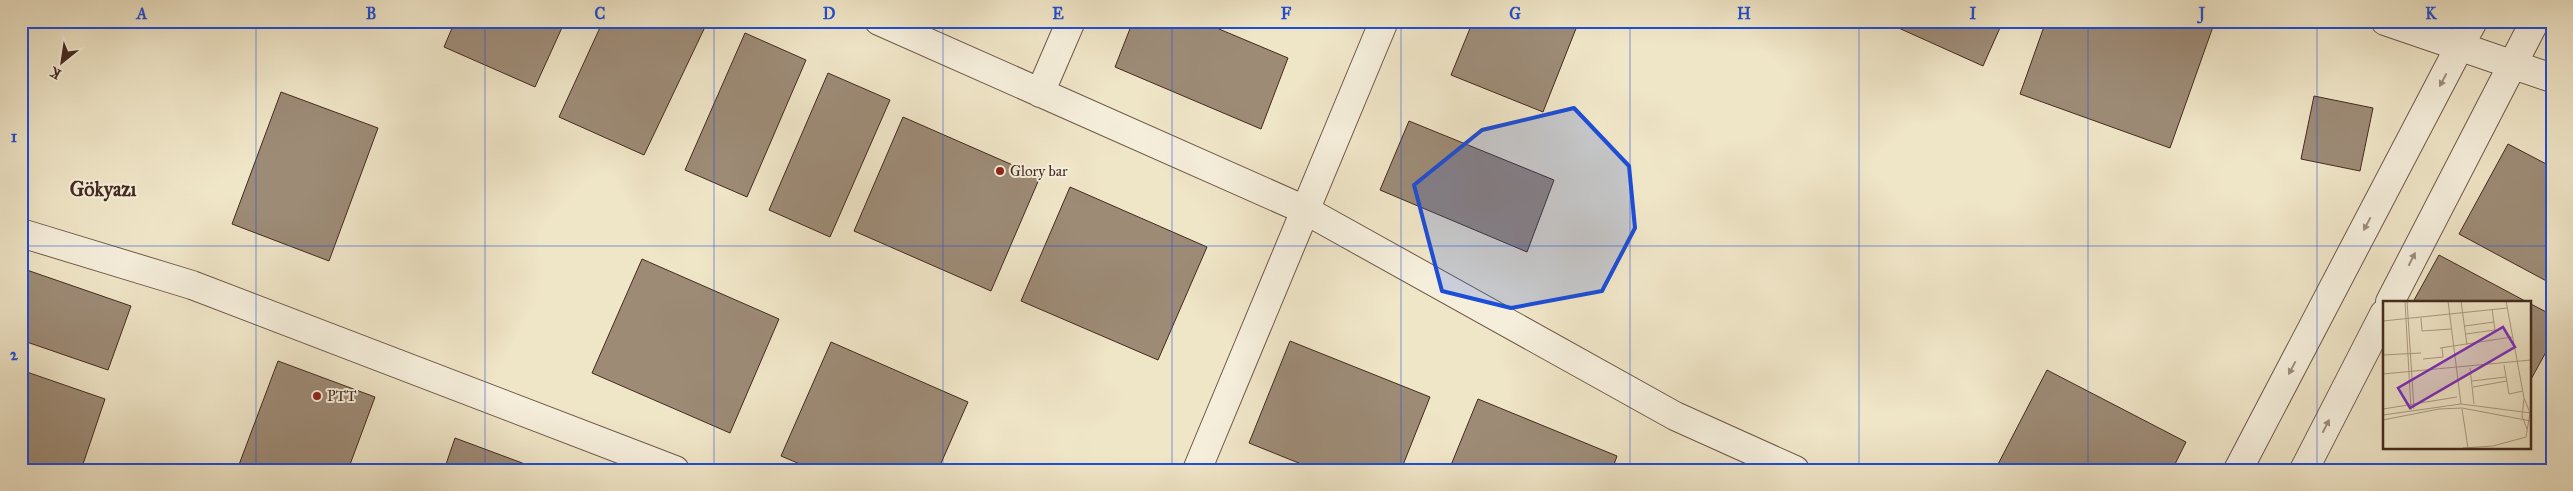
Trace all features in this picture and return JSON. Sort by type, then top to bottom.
[{"type":"street","points":[[878,21],[1305,210],[1675,416],[1795,470]]},
{"type":"street","points":[[1040,93],[1071,21]]},
{"type":"street","points":[[1197,470],[1384,21]]},
{"type":"street","points":[[2385,21],[2552,78]]},
{"type":"street","points":[[2238,470],[2473,21]]},
{"type":"street","points":[[2391,301],[2535,21]]},
{"type":"street","points":[[21,233],[192,284],[675,470]]},
{"type":"street","points":[[2304,470],[2383,316]]},
{"type":"highlighted area","points":[[1574,108],[1629,166],[1635,228],[1602,291],[1511,308],[1442,291],[1414,185],[1482,130]]},
{"type":"building","points":[[455,21],[565,21],[535,87],[444,47]]},
{"type":"building","points":[[603,21],[694,21],[705,27],[644,155],[559,117]]},
{"type":"building","points":[[1133,21],[1200,21],[1288,58],[1261,129],[1115,67]]},
{"type":"building","points":[[1473,21],[1579,21],[1543,112],[1451,75]]},
{"type":"building","points":[[1883,21],[2003,21],[1983,66]]},
{"type":"building","points":[[2046,21],[2215,21],[2170,148],[2020,94]]},
{"type":"building","points":[[745,33],[806,60],[747,197],[685,170]]},
{"type":"building","points":[[828,73],[890,100],[830,237],[769,210]]},
{"type":"building","points":[[281,92],[378,128],[329,261],[232,224]]},
{"type":"building","points":[[2314,96],[2373,108],[2360,171],[2301,159]]},
{"type":"building","points":[[903,117],[1040,177],[991,291],[854,231]]},
{"type":"building","points":[[1409,121],[1554,180],[1527,252],[1380,190]]},
{"type":"building","points":[[2508,144],[2552,167],[2552,284],[2459,234]]},
{"type":"building","points":[[1070,187],[1207,247],[1158,360],[1021,301]]},
{"type":"building","points":[[2439,255],[2525,301],[2414,301]]},
{"type":"building","points":[[642,259],[779,319],[730,433],[592,373]]},
{"type":"building","points":[[21,268],[131,306],[108,370],[21,340]]},
{"type":"building","points":[[2530,304],[2552,315],[2552,341],[2530,381]]},
{"type":"building","points":[[1290,341],[1430,397],[1401,470],[1316,470],[1249,443]]},
{"type":"building","points":[[831,342],[968,402],[938,470],[814,470],[781,456]]},
{"type":"building","points":[[278,361],[375,397],[348,470],[237,470]]},
{"type":"building","points":[[21,370],[105,399],[81,470],[21,470]]},
{"type":"building","points":[[2047,370],[2186,442],[2172,470],[1995,470]]},
{"type":"building","points":[[1478,399],[1617,456],[1612,470],[1449,470]]},
{"type":"building","points":[[455,438],[541,470],[444,470]]},
{"type":"place","name":"Glory bar","points":[[1000,171]]},
{"type":"place","name":"PTT","points":[[317,396]]},
{"type":"district","name":"Gökyazı","points":[[103,189]]}]
